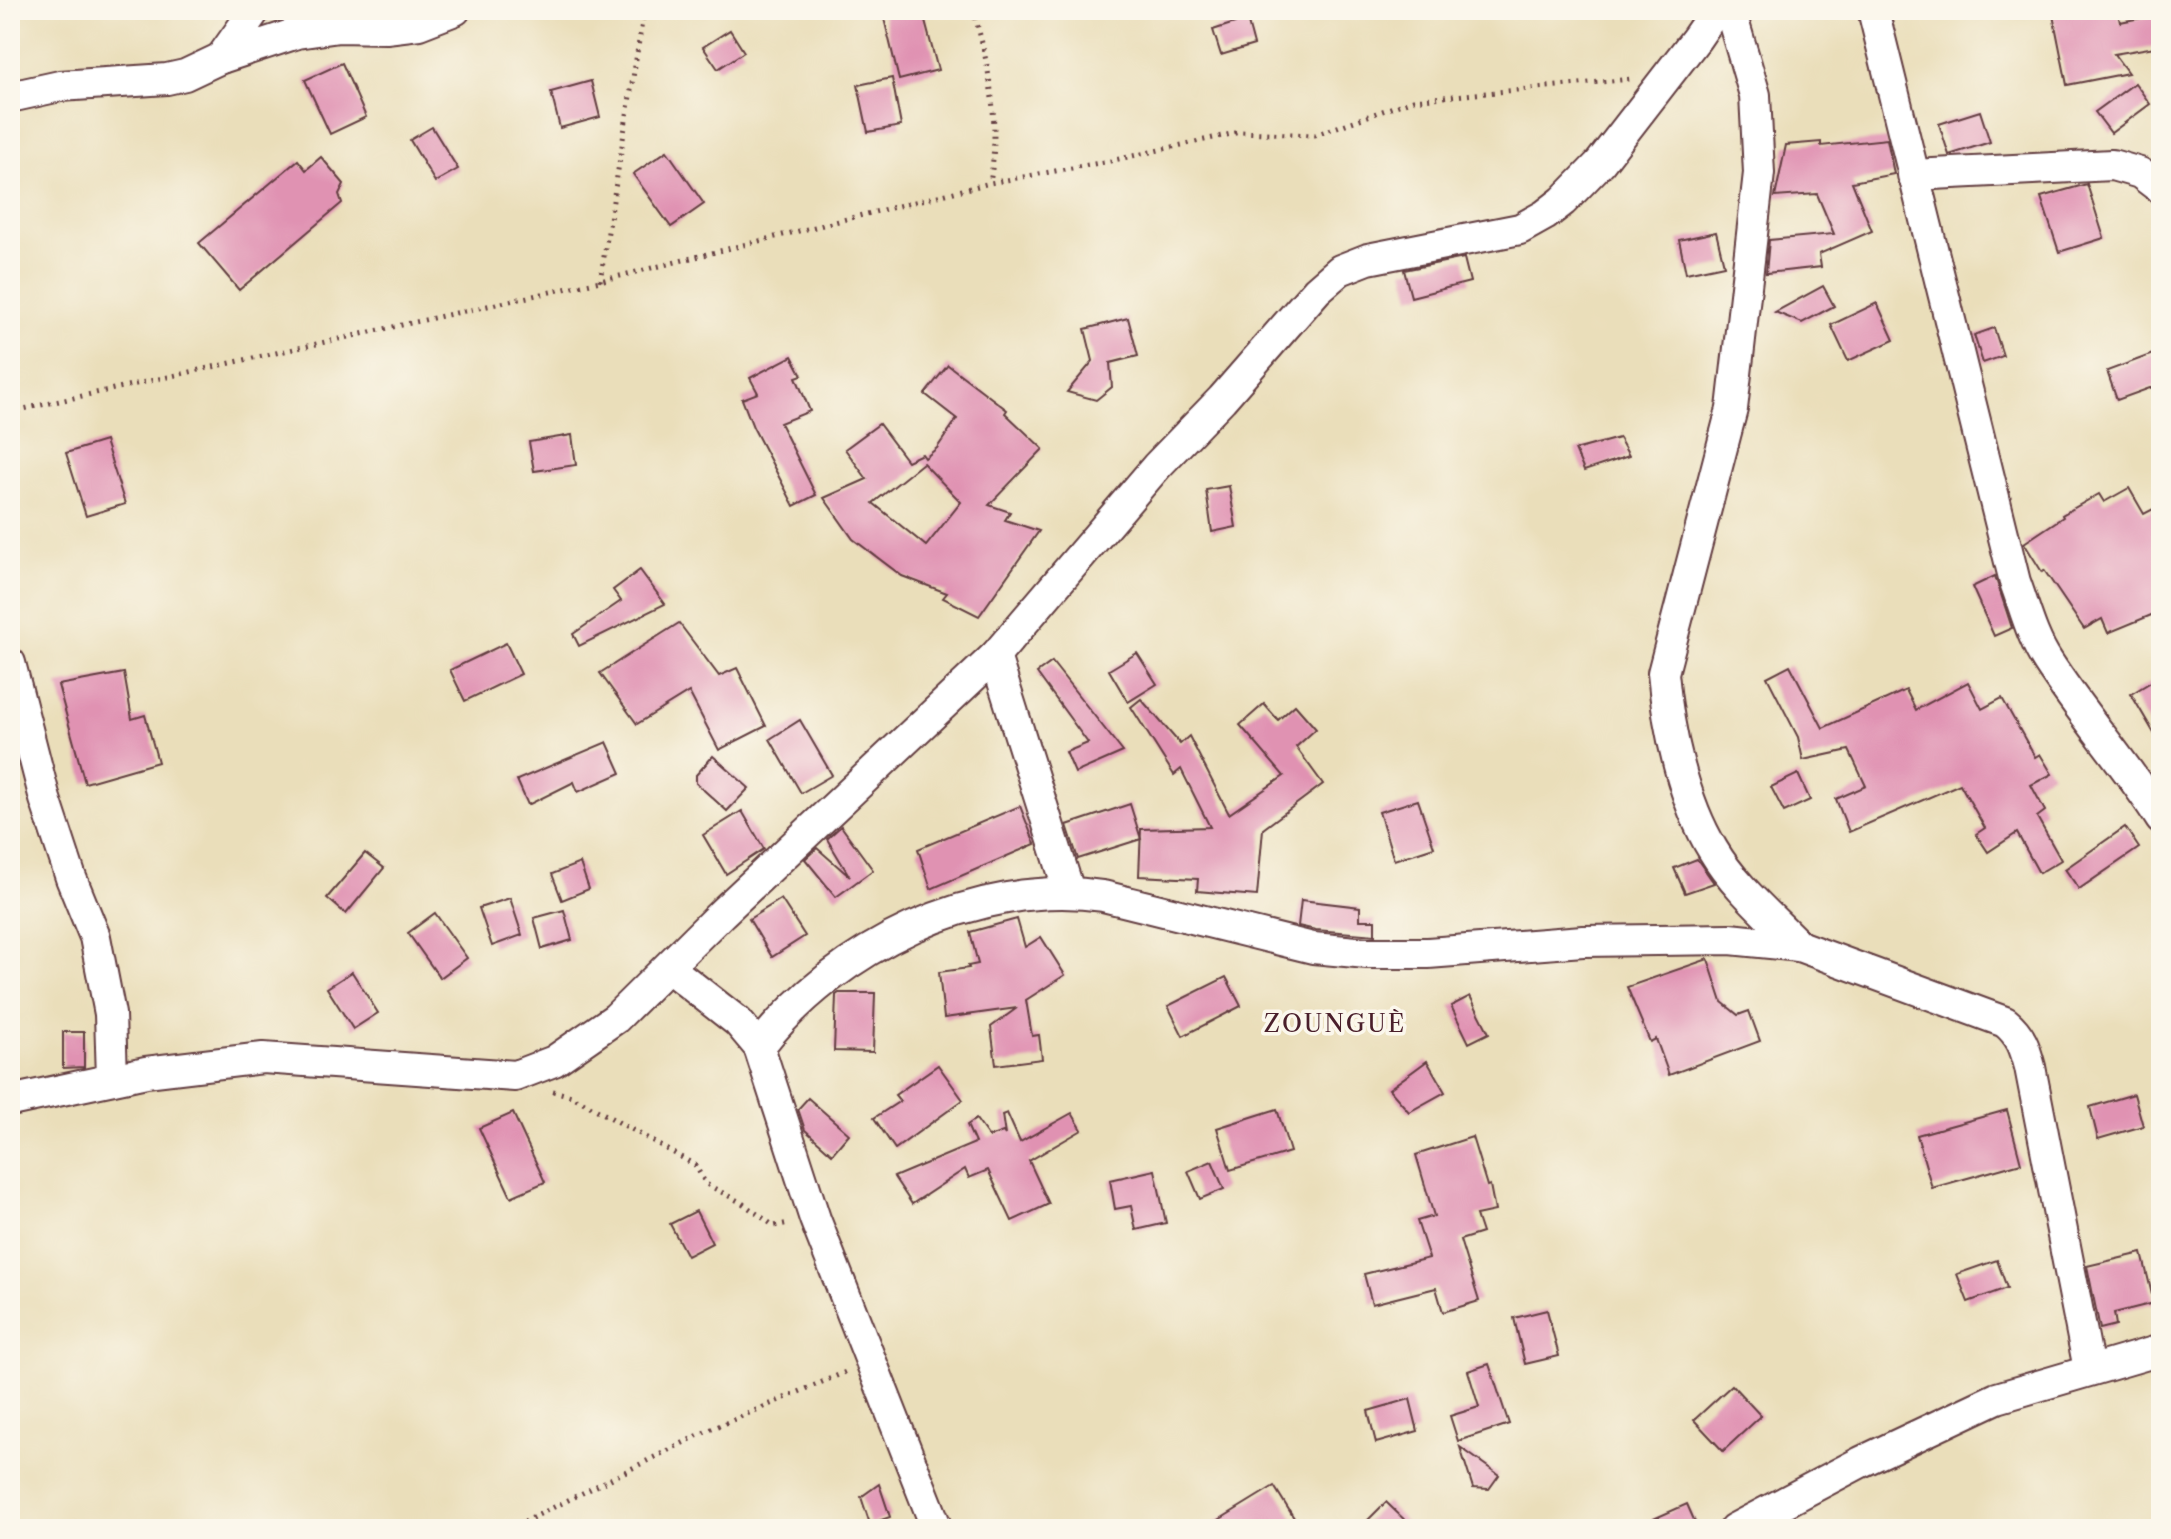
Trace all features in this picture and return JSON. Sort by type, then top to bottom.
[{"type":"street","points":[[221,58],[255,10]]},
{"type":"street","points":[[10,97],[60,86],[167,79],[297,33],[339,27],[386,28],[419,24],[455,10]]},
{"type":"street","points":[[10,1101],[146,1072],[263,1058],[515,1076],[554,1061],[616,1018],[722,913],[995,656],[1157,466],[1222,399],[1317,290],[1340,270],[1368,259],[1520,229],[1545,215],[1600,163],[1716,10]]},
{"type":"street","points":[[1730,10],[1755,95],[1759,173],[1732,409],[1663,673],[1666,712],[1691,803],[1713,850],[1754,901],[1799,946]]},
{"type":"street","points":[[1873,10],[2015,582],[2034,636],[2046,661],[2134,776],[2161,819]]},
{"type":"street","points":[[1913,175],[2112,165],[2140,173],[2161,189]]},
{"type":"street","points":[[995,656],[1069,891]]},
{"type":"street","points":[[10,663],[45,799],[71,878],[95,937],[110,1014],[112,1079]]},
{"type":"street","points":[[759,1047],[775,1027],[825,979],[872,947],[905,930],[966,909],[1025,894],[1069,891],[1103,896],[1313,948],[1367,953],[1428,953],[1583,941],[1730,939],[1799,946],[2005,1022],[2017,1031],[2030,1067],[2089,1369]]},
{"type":"street","points":[[669,968],[738,1022],[759,1047],[815,1219],[937,1529]]},
{"type":"street","points":[[1734,1529],[1861,1462],[1997,1398],[2161,1350]]},
{"type":"path","points":[[600,281],[644,10]]},
{"type":"path","points":[[973,10],[995,104],[995,144],[990,183]]},
{"type":"path","points":[[10,412],[600,281],[990,183],[1110,161],[1240,132],[1315,135],[1413,100],[1668,75]]},
{"type":"path","points":[[515,1076],[572,1096],[695,1165],[706,1184],[742,1203],[774,1226],[815,1219]]},
{"type":"path","points":[[510,1529],[707,1431],[871,1361]]},
{"type":"building","points":[[882,10],[922,10],[938,70],[899,80]]},
{"type":"building","points":[[2052,10],[2117,10],[2120,22],[2161,14],[2161,46],[2114,54],[2128,73],[2067,85]]},
{"type":"building","points":[[1247,19],[1254,45],[1221,55],[1213,30]]},
{"type":"building","points":[[730,30],[744,52],[718,69],[703,47]]},
{"type":"building","points":[[342,63],[366,117],[330,134],[305,80]]},
{"type":"building","points":[[892,78],[901,126],[868,132],[858,85]]},
{"type":"building","points":[[591,81],[600,117],[560,128],[551,92]]},
{"type":"building","points":[[2135,83],[2150,104],[2111,133],[2095,112]]},
{"type":"building","points":[[1980,111],[1990,142],[1949,155],[1939,124]]},
{"type":"building","points":[[432,127],[458,169],[435,182],[410,140]]},
{"type":"building","points":[[1887,139],[1894,174],[1852,182],[1872,231],[1819,254],[1821,267],[1766,273],[1769,240],[1834,234],[1817,194],[1775,197],[1786,145],[1821,142],[1821,146]]},
{"type":"building","points":[[667,151],[704,204],[671,227],[633,174]]},
{"type":"building","points":[[321,157],[344,184],[339,194],[342,203],[239,290],[199,243],[298,160],[306,170]]},
{"type":"building","points":[[2087,184],[2104,238],[2059,252],[2041,197]]},
{"type":"building","points":[[1716,232],[1724,265],[1686,273],[1679,240]]},
{"type":"building","points":[[1464,258],[1470,282],[1411,297],[1404,270]]},
{"type":"building","points":[[1823,286],[1834,306],[1802,323],[1775,312]]},
{"type":"building","points":[[1877,303],[1894,340],[1848,361],[1831,325]]},
{"type":"building","points":[[1128,318],[1138,356],[1110,363],[1112,387],[1096,400],[1067,392],[1093,361],[1085,329]]},
{"type":"building","points":[[1994,328],[2003,356],[1983,363],[1974,335]]},
{"type":"building","points":[[2161,351],[2161,384],[2117,400],[2107,371]]},
{"type":"building","points":[[792,356],[802,375],[796,377],[810,411],[780,423],[816,495],[794,506],[742,399],[758,393],[750,378]]},
{"type":"building","points":[[948,365],[1007,410],[1005,413],[1043,449],[989,505],[1010,512],[1005,520],[1039,531],[979,616],[943,598],[947,593],[902,576],[853,539],[824,498],[867,479],[845,449],[879,424],[907,461],[922,454],[925,458],[937,448],[957,419],[925,394]],"holes":[[[923,463],[961,502],[926,546],[873,503]]]},
{"type":"building","points":[[572,435],[576,465],[534,471],[529,442]]},
{"type":"building","points":[[1619,438],[1629,456],[1584,471],[1575,450]]},
{"type":"building","points":[[105,441],[125,504],[86,516],[66,453]]},
{"type":"building","points":[[1229,486],[1236,527],[1212,532],[1206,490]]},
{"type":"building","points":[[2129,488],[2144,514],[2161,505],[2161,611],[2108,633],[2102,619],[2084,629],[2024,543],[2062,515],[2099,494],[2104,502]]},
{"type":"building","points":[[640,570],[665,604],[579,646],[573,634],[621,601],[613,590]]},
{"type":"building","points":[[1995,576],[2012,628],[1994,636],[1972,587]]},
{"type":"building","points":[[679,623],[719,676],[737,668],[766,726],[719,750],[689,692],[637,724],[600,673]]},
{"type":"building","points":[[506,643],[521,674],[465,701],[450,670]]},
{"type":"building","points":[[1137,653],[1157,684],[1128,702],[1109,670]]},
{"type":"building","points":[[1052,662],[1123,752],[1075,773],[1066,752],[1088,743],[1037,673]]},
{"type":"building","points":[[1790,665],[1823,728],[1906,690],[1916,710],[1968,682],[1982,709],[2002,698],[2035,757],[2040,754],[2052,774],[2031,785],[2045,811],[2037,817],[2061,860],[2039,873],[2017,833],[1988,852],[1976,834],[1985,828],[1960,784],[1849,832],[1836,799],[1866,786],[1849,750],[1803,760],[1798,737],[1767,677]]},
{"type":"building","points":[[124,673],[132,719],[145,715],[158,762],[85,783],[58,685]]},
{"type":"building","points":[[2161,676],[2161,745],[2131,694]]},
{"type":"building","points":[[1141,699],[1180,744],[1189,736],[1229,814],[1284,776],[1240,725],[1264,704],[1278,720],[1295,705],[1316,729],[1296,747],[1323,784],[1263,829],[1257,896],[1197,891],[1198,879],[1139,876],[1141,829],[1210,827],[1181,769],[1174,775],[1131,707]]},
{"type":"building","points":[[800,720],[832,775],[801,793],[770,739]]},
{"type":"building","points":[[607,742],[621,773],[578,792],[574,782],[528,805],[517,780]]},
{"type":"building","points":[[713,756],[749,788],[727,811],[696,783],[696,775]]},
{"type":"building","points":[[1798,774],[1810,800],[1784,812],[1771,787]]},
{"type":"building","points":[[1418,800],[1434,847],[1394,860],[1379,812]]},
{"type":"building","points":[[1130,804],[1141,839],[1078,859],[1067,825]]},
{"type":"building","points":[[1020,806],[1035,844],[931,889],[918,849]]},
{"type":"building","points":[[742,811],[764,849],[726,874],[703,835]]},
{"type":"building","points":[[841,826],[873,870],[836,897],[805,859],[817,848],[850,877],[827,839]]},
{"type":"building","points":[[2125,827],[2139,848],[2079,889],[2065,869]]},
{"type":"building","points":[[365,853],[384,868],[346,914],[327,898]]},
{"type":"building","points":[[1697,859],[1714,883],[1685,893],[1674,868]]},
{"type":"building","points":[[580,863],[589,889],[562,900],[552,874]]},
{"type":"building","points":[[510,898],[522,935],[492,946],[479,908]]},
{"type":"building","points":[[781,899],[805,936],[772,957],[749,919]]},
{"type":"building","points":[[1301,900],[1360,907],[1360,920],[1375,920],[1375,935],[1298,926]]},
{"type":"building","points":[[564,910],[572,940],[542,949],[534,918]]},
{"type":"building","points":[[435,913],[467,958],[440,978],[408,933]]},
{"type":"building","points":[[1017,919],[1025,947],[1041,937],[1065,975],[1026,1000],[1032,1036],[1039,1035],[1042,1059],[996,1065],[991,1027],[1017,1008],[944,1018],[939,972],[978,964],[970,932]]},
{"type":"building","points":[[1708,959],[1722,1002],[1738,1015],[1749,1011],[1760,1041],[1669,1075],[1656,1039],[1650,1042],[1627,987]]},
{"type":"building","points":[[352,972],[378,1013],[353,1029],[327,988]]},
{"type":"building","points":[[1226,977],[1241,1006],[1183,1036],[1168,1006]]},
{"type":"building","points":[[875,993],[873,1052],[834,1051],[836,995]]},
{"type":"building","points":[[1470,996],[1489,1033],[1469,1043],[1451,1006]]},
{"type":"building","points":[[63,1032],[84,1032],[84,1067],[63,1068]]},
{"type":"building","points":[[1427,1061],[1445,1092],[1409,1112],[1389,1089]]},
{"type":"building","points":[[938,1065],[963,1100],[895,1149],[874,1118],[900,1101],[895,1095]]},
{"type":"building","points":[[2134,1094],[2143,1126],[2098,1139],[2090,1107]]},
{"type":"building","points":[[808,1098],[849,1134],[832,1154],[805,1130],[798,1109]]},
{"type":"building","points":[[1277,1109],[1290,1152],[1230,1170],[1217,1128]]},
{"type":"building","points":[[2007,1110],[2021,1163],[1932,1188],[1917,1135]]},
{"type":"building","points":[[513,1113],[545,1182],[511,1197],[479,1128]]},
{"type":"building","points":[[1007,1113],[1020,1142],[1072,1113],[1082,1130],[1029,1161],[1049,1204],[1012,1221],[988,1170],[969,1178],[965,1169],[912,1204],[894,1177],[975,1143],[967,1125],[976,1119],[989,1137],[1003,1132],[1005,1135],[1002,1115]]},
{"type":"building","points":[[1472,1137],[1487,1186],[1490,1185],[1495,1211],[1476,1215],[1482,1233],[1460,1240],[1479,1301],[1443,1312],[1436,1288],[1372,1304],[1364,1274],[1429,1258],[1417,1221],[1434,1216],[1416,1155]]},
{"type":"building","points":[[1212,1161],[1224,1189],[1200,1199],[1188,1171]]},
{"type":"building","points":[[1155,1170],[1166,1223],[1136,1230],[1131,1206],[1115,1209],[1110,1180]]},
{"type":"building","points":[[696,1211],[712,1243],[687,1256],[670,1224]]},
{"type":"building","points":[[2142,1253],[2154,1303],[2114,1313],[2116,1325],[2100,1329],[2087,1266]]},
{"type":"building","points":[[1997,1260],[2007,1288],[1968,1302],[1957,1274]]},
{"type":"building","points":[[1547,1310],[1559,1356],[1525,1364],[1514,1318]]},
{"type":"building","points":[[1489,1364],[1509,1424],[1458,1441],[1450,1416],[1479,1407],[1468,1371]]},
{"type":"building","points":[[1732,1385],[1761,1416],[1723,1451],[1694,1420]]},
{"type":"building","points":[[1410,1399],[1418,1431],[1376,1443],[1368,1411]]},
{"type":"building","points":[[1460,1447],[1499,1475],[1489,1489],[1473,1488]]},
{"type":"building","points":[[879,1484],[890,1517],[870,1524],[861,1497]]},
{"type":"building","points":[[1274,1486],[1294,1518],[1276,1529],[1204,1529]]},
{"type":"building","points":[[1386,1502],[1414,1529],[1359,1529]]},
{"type":"building","points":[[1687,1504],[1698,1529],[1631,1529]]},
{"type":"district","name":"ZOUNGUÈ","points":[[1335,1024]]}]
